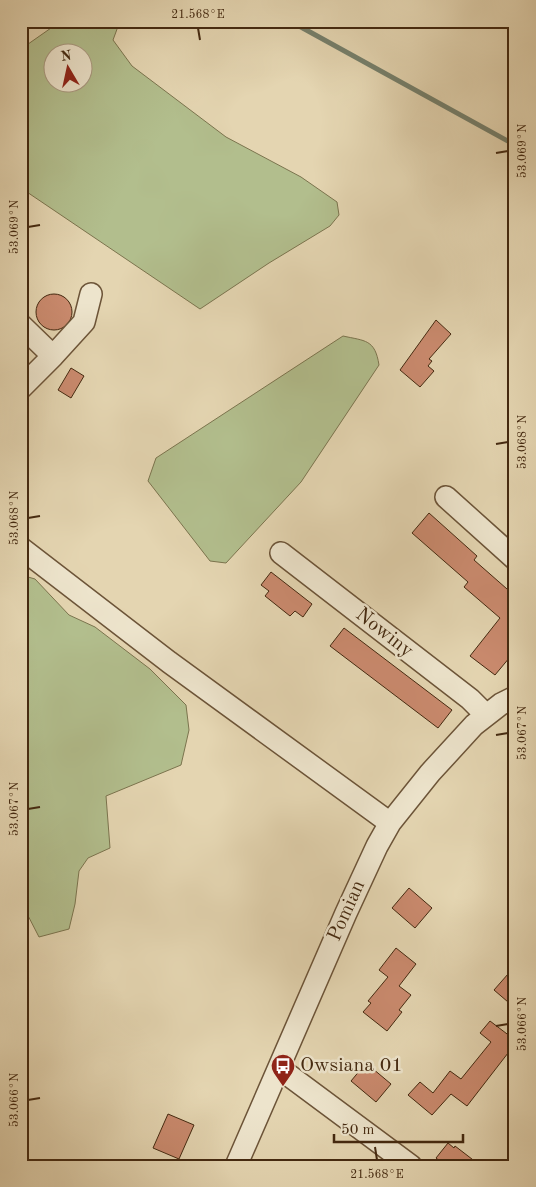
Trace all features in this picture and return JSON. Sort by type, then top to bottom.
[{"type":"street","points":[[21,388],[84,322],[91,294]]},
{"type":"street","points":[[21,325],[53,356]]},
{"type":"street","points":[[446,497],[515,560]]},
{"type":"street","points":[[21,548],[169,662],[390,823]]},
{"type":"street","name":"Nowiny","points":[[281,553],[470,699],[486,715]]},
{"type":"street","name":"Pomian","points":[[236,1166],[358,886],[390,823],[430,773],[474,725],[515,696]]},
{"type":"street","points":[[279,1068],[410,1166]]},
{"type":"green space","points":[[61,21],[120,21],[113,40],[132,66],[226,137],[301,177],[337,202],[339,215],[330,226],[269,263],[200,309],[21,188],[21,49]]},
{"type":"green space","points":[[343,336],[363,341],[372,346],[379,365],[301,482],[226,563],[210,561],[148,481],[156,458]]},
{"type":"green space","points":[[21,575],[35,579],[69,615],[95,627],[150,669],[186,705],[189,730],[181,765],[106,796],[110,848],[88,858],[79,871],[75,904],[69,929],[39,937],[21,902]]},
{"type":"building","points":[[54,294],[61,295],[67,299],[71,305],[71,319],[67,325],[61,329],[54,330],[47,329],[41,325],[37,319],[36,312],[37,305],[41,299],[47,295]]},
{"type":"building","points":[[436,320],[451,334],[429,359],[432,361],[428,366],[434,371],[420,387],[400,370]]},
{"type":"building","points":[[71,368],[84,376],[71,398],[58,390]]},
{"type":"building","points":[[429,513],[477,556],[474,560],[515,596],[515,651],[495,675],[470,656],[500,618],[464,587],[468,582],[412,533]]},
{"type":"building","points":[[271,572],[312,604],[303,617],[295,611],[290,616],[265,596],[269,591],[261,585]]},
{"type":"building","points":[[344,628],[452,710],[438,728],[330,646]]},
{"type":"building","points":[[409,888],[432,908],[415,928],[392,908]]},
{"type":"building","points":[[396,948],[416,964],[399,986],[411,995],[399,1010],[402,1012],[387,1031],[363,1012],[371,1003],[368,1001],[388,977],[379,970]]},
{"type":"building","points":[[515,966],[515,1008],[494,990]]},
{"type":"building","points":[[490,1021],[515,1040],[515,1044],[467,1106],[451,1094],[432,1115],[408,1095],[420,1082],[433,1093],[450,1071],[461,1079],[491,1042],[480,1033]]},
{"type":"building","points":[[366,1063],[391,1084],[376,1102],[351,1081]]},
{"type":"building","points":[[168,1114],[194,1125],[179,1159],[153,1148]]},
{"type":"building","points":[[448,1143],[454,1148],[455,1146],[481,1166],[446,1166],[436,1158]]},
{"type":"waterway","points":[[21,29],[32,21]]},
{"type":"waterway","points":[[290,21],[515,145]]},
{"type":"place","name":"Owsiana 01","points":[[283,1087]]}]
